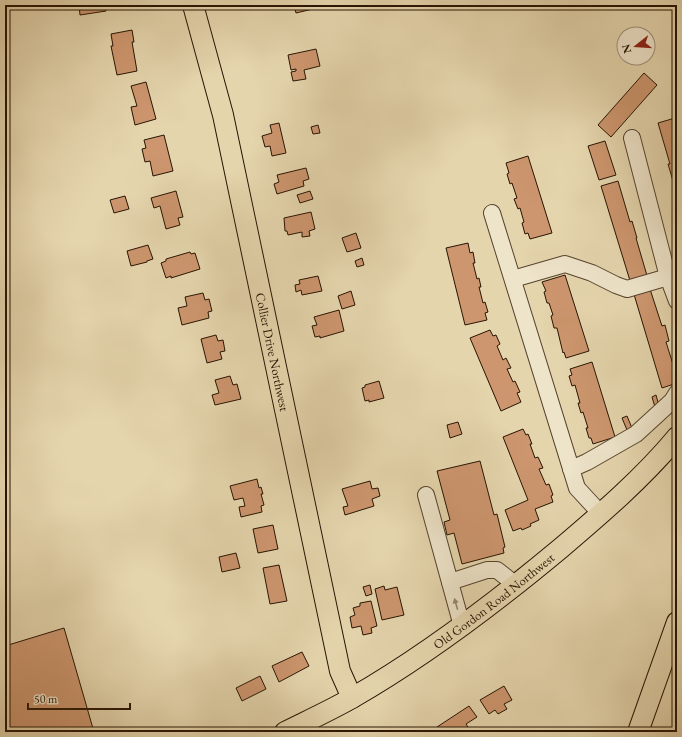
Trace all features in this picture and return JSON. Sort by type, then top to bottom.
[{"type":"main road","name":"Collier Drive Northwest","points":[[194,5],[223,115],[340,671],[352,698]]},
{"type":"main road","name":"Old Gordon Road Northwest","points":[[285,732],[352,698],[410,662],[462,626],[516,585],[601,514],[663,454],[677,437]]},
{"type":"main road","points":[[638,732],[677,622]]},
{"type":"street","points":[[632,138],[668,277],[677,301]]},
{"type":"street","points":[[492,213],[577,488],[601,514]]},
{"type":"street","points":[[513,279],[565,264],[592,273],[616,286],[627,289],[668,277]]},
{"type":"street","points":[[571,469],[588,462],[636,434],[672,401],[677,393]]},
{"type":"street","points":[[426,495],[462,626]]},
{"type":"street","points":[[450,582],[487,570],[497,570],[516,585]]},
{"type":"building","points":[[79,5],[105,5],[106,11],[80,15]]},
{"type":"building","points":[[294,5],[321,5],[321,7],[296,13]]},
{"type":"building","points":[[132,30],[134,42],[132,42],[137,71],[117,75],[111,46],[113,46],[111,34]]},
{"type":"building","points":[[316,49],[320,66],[304,70],[306,79],[293,81],[291,72],[296,71],[296,69],[291,70],[288,55]]},
{"type":"building","points":[[644,73],[657,85],[611,137],[598,125]]},
{"type":"building","points":[[146,82],[156,119],[135,125],[131,107],[137,106],[131,86]]},
{"type":"building","points":[[675,118],[677,123],[677,186],[675,180],[673,181],[668,164],[670,164],[658,123]]},
{"type":"building","points":[[279,123],[286,153],[272,156],[270,146],[265,147],[262,136],[272,133],[270,125]]},
{"type":"building","points":[[318,125],[320,133],[313,134],[311,127]]},
{"type":"building","points":[[164,135],[173,171],[153,176],[150,161],[145,162],[142,149],[146,148],[144,140]]},
{"type":"building","points":[[605,141],[616,175],[599,180],[588,146]]},
{"type":"building","points":[[528,156],[552,233],[530,239],[528,233],[525,234],[522,223],[524,222],[520,208],[518,209],[514,199],[517,198],[512,183],[510,184],[506,163]]},
{"type":"building","points":[[306,168],[309,179],[303,181],[304,186],[277,194],[274,184],[279,182],[277,175]]},
{"type":"building","points":[[618,181],[630,222],[632,221],[648,279],[631,284],[601,186]]},
{"type":"building","points":[[176,191],[183,217],[178,218],[180,225],[166,229],[160,206],[154,208],[151,198]]},
{"type":"building","points":[[310,191],[313,199],[300,203],[297,195]]},
{"type":"building","points":[[125,196],[129,209],[114,213],[110,200]]},
{"type":"building","points":[[311,212],[315,229],[309,231],[310,236],[302,237],[302,232],[288,235],[287,231],[285,231],[284,218]]},
{"type":"building","points":[[356,233],[361,248],[347,252],[342,238]]},
{"type":"building","points":[[468,243],[470,253],[473,252],[475,263],[473,263],[477,279],[479,278],[481,287],[479,287],[483,303],[485,302],[488,312],[485,313],[487,320],[465,325],[446,248]]},
{"type":"building","points":[[148,245],[153,259],[131,266],[127,251]]},
{"type":"building","points":[[190,252],[191,254],[195,253],[200,269],[171,278],[171,276],[166,278],[161,263],[166,261],[166,259]]},
{"type":"building","points":[[362,258],[364,265],[357,267],[355,261]]},
{"type":"building","points":[[565,275],[589,351],[566,358],[564,352],[563,353],[557,328],[554,328],[551,316],[553,315],[549,303],[547,303],[544,292],[546,291],[542,282]]},
{"type":"building","points":[[318,276],[322,291],[302,295],[301,290],[296,292],[295,285],[300,284],[299,280]]},
{"type":"building","points":[[649,286],[662,326],[665,325],[669,341],[666,342],[677,377],[677,383],[662,388],[633,291]]},
{"type":"building","points":[[351,291],[355,305],[342,309],[338,296]]},
{"type":"building","points":[[203,293],[205,300],[209,299],[212,311],[208,312],[209,318],[182,325],[178,308],[187,306],[185,297]]},
{"type":"building","points":[[339,310],[344,331],[320,338],[320,336],[315,337],[312,326],[317,325],[314,317]]},
{"type":"building","points":[[490,330],[493,336],[496,335],[500,344],[497,346],[503,360],[506,358],[511,368],[507,369],[520,392],[517,393],[521,402],[501,411],[470,338]]},
{"type":"building","points":[[216,335],[218,341],[223,340],[225,351],[220,352],[222,359],[207,363],[201,339]]},
{"type":"building","points":[[592,362],[615,437],[593,444],[591,438],[589,438],[586,428],[588,428],[583,412],[581,413],[575,385],[572,386],[569,376],[572,375],[570,369]]},
{"type":"building","points":[[230,376],[233,385],[237,384],[241,399],[215,405],[212,395],[219,393],[215,380]]},
{"type":"building","points":[[379,381],[384,398],[369,402],[369,400],[365,401],[362,388],[365,387],[365,385]]},
{"type":"building","points":[[656,395],[659,406],[655,407],[652,397]]},
{"type":"building","points":[[627,416],[632,428],[627,430],[622,418]]},
{"type":"building","points":[[458,422],[462,434],[450,438],[447,425]]},
{"type":"building","points":[[523,429],[526,435],[528,434],[535,458],[538,457],[543,468],[539,469],[546,485],[549,484],[553,495],[551,496],[553,502],[535,509],[539,520],[530,524],[531,526],[522,530],[521,528],[513,531],[505,510],[528,500],[503,437]]},
{"type":"building","points":[[480,461],[494,515],[497,514],[505,547],[503,548],[504,553],[462,564],[454,533],[447,535],[444,522],[450,520],[437,471]]},
{"type":"building","points":[[257,479],[259,488],[261,487],[263,494],[261,494],[264,505],[261,506],[262,512],[241,517],[239,507],[245,506],[243,498],[234,500],[230,486]]},
{"type":"building","points":[[370,481],[372,489],[378,488],[380,496],[372,499],[374,506],[345,515],[343,507],[348,506],[342,489]]},
{"type":"building","points":[[273,525],[278,549],[258,553],[253,529]]},
{"type":"building","points":[[236,553],[240,568],[222,572],[219,557]]},
{"type":"building","points":[[279,565],[287,601],[270,604],[263,568]]},
{"type":"building","points":[[370,585],[372,594],[366,596],[363,587]]},
{"type":"building","points":[[384,586],[385,590],[397,587],[404,615],[382,620],[375,589]]},
{"type":"building","points":[[371,601],[377,626],[371,628],[372,633],[363,635],[361,626],[352,628],[350,617],[355,615],[353,608],[360,606],[360,603]]},
{"type":"building","points":[[64,628],[94,732],[5,732],[5,646]]},
{"type":"building","points":[[302,652],[309,666],[279,682],[272,666]]},
{"type":"building","points":[[260,676],[266,689],[242,701],[236,688]]},
{"type":"building","points":[[504,686],[512,700],[504,704],[507,709],[498,714],[495,710],[489,714],[480,700]]},
{"type":"building","points":[[469,706],[477,717],[466,724],[471,732],[440,732],[437,727]]}]
